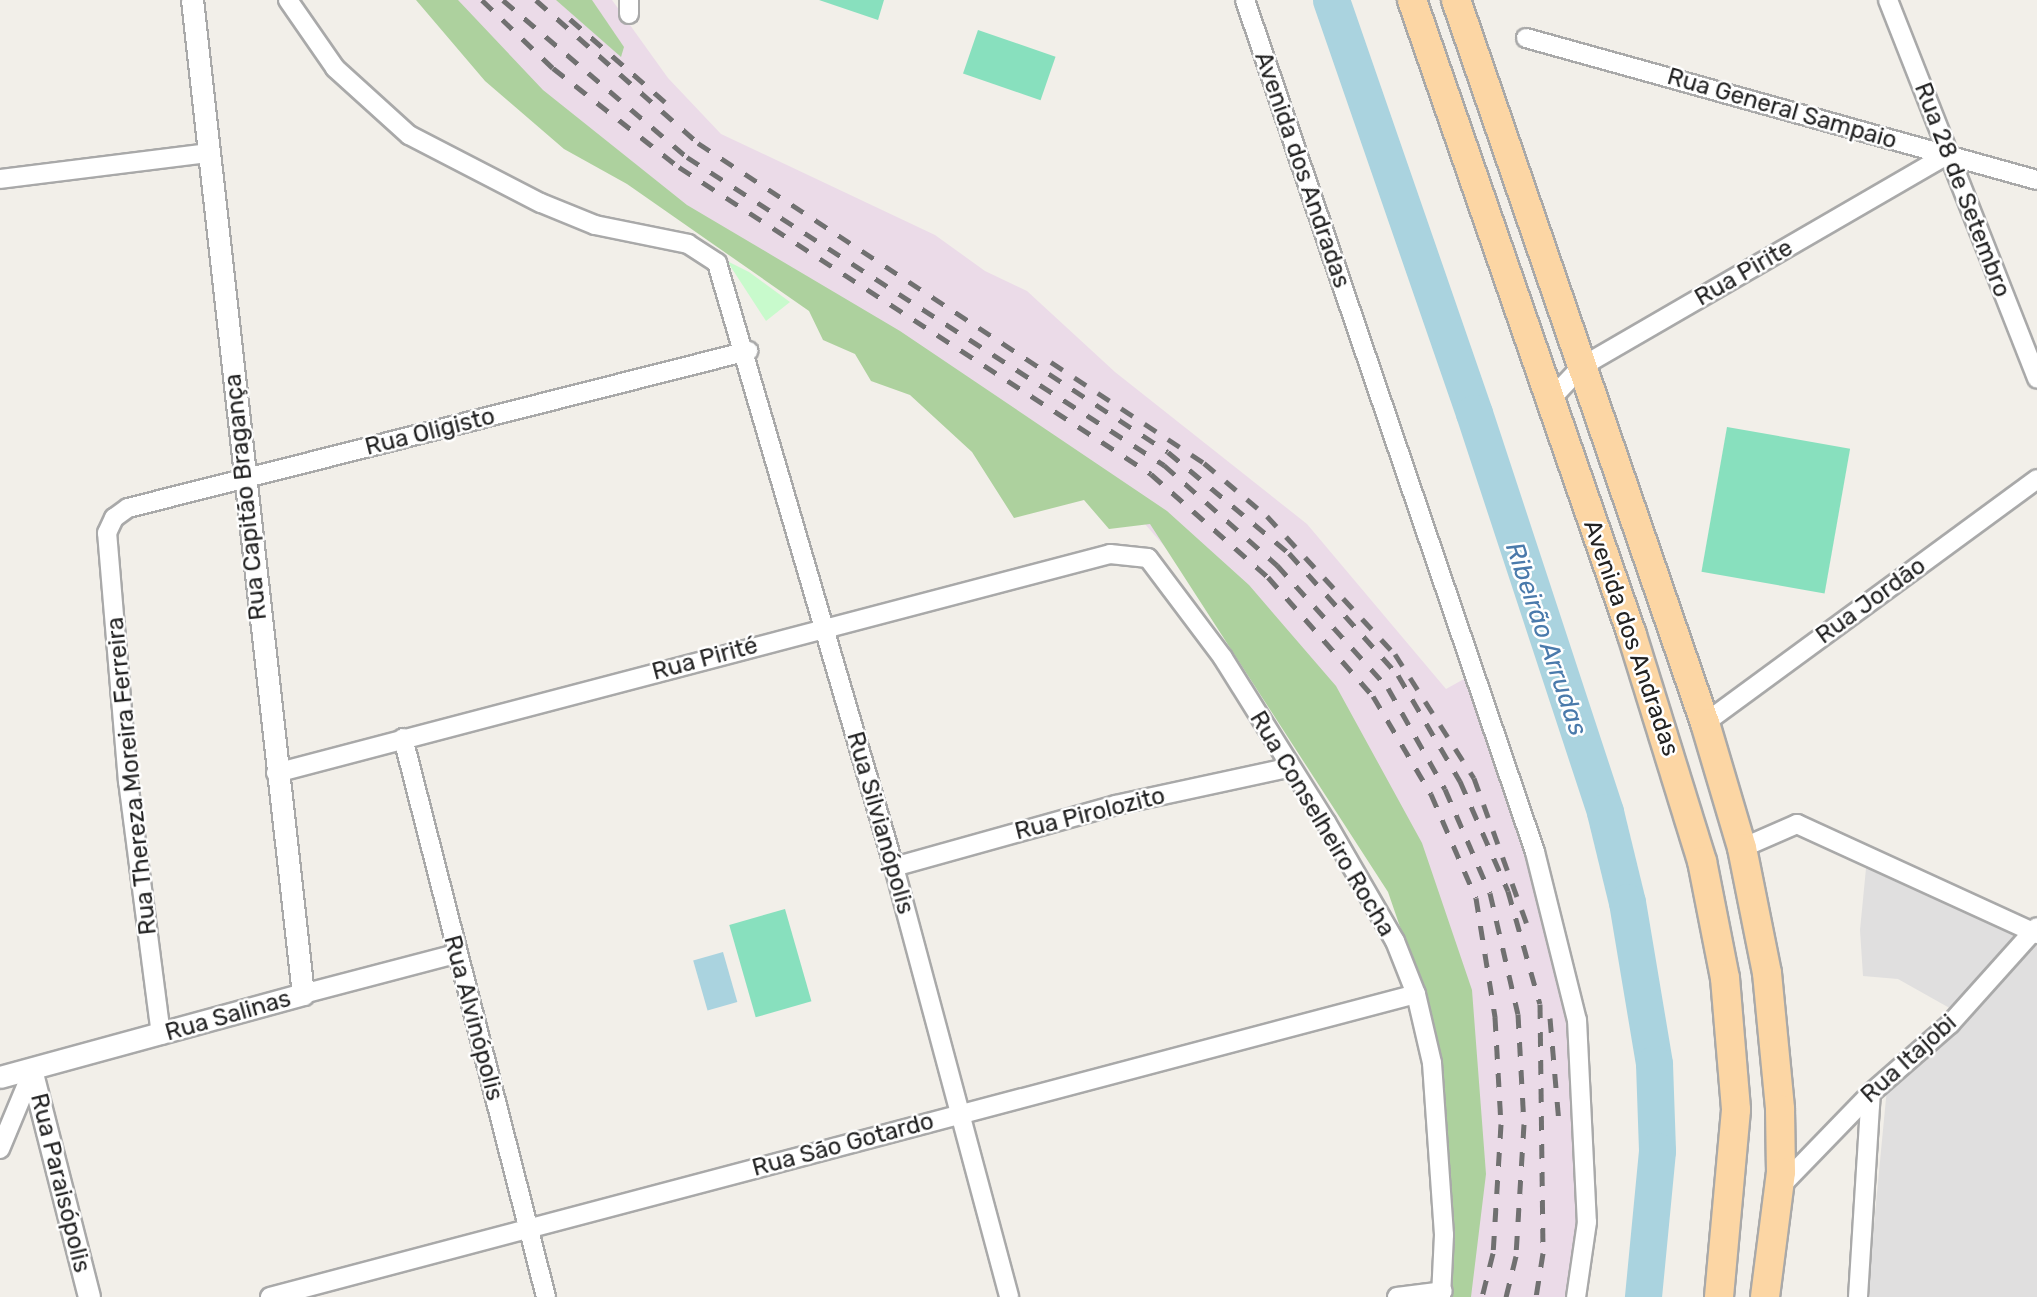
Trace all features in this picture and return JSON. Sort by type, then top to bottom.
[{"type":"main road","name":"Avenida dos Andradas","points":[[1412,0],[1665,733],[1702,861],[1732,1042],[1733,1187],[1719,1297]]},
{"type":"main road","name":"Avenida dos Andradas","points":[[1456,0],[1580,367],[1705,723],[1742,848],[1775,1050],[1779,1188],[1765,1297]]},
{"type":"main road","points":[[1665,733],[1689,736],[1705,723]]},
{"type":"street","name":"Rua Capitão Bragança","points":[[192,0],[276,773],[303,994]]},
{"type":"street","points":[[288,0],[335,68],[409,135],[596,225],[705,252],[718,263],[748,351]]},
{"type":"street","name":"Avenida dos Andradas","points":[[1245,0],[1437,579],[1535,852],[1577,1020],[1587,1222],[1576,1297]]},
{"type":"street","name":"Rua 28 de Setembro","points":[[1888,0],[2037,379]]},
{"type":"street","name":"Rua General Sampaio","points":[[1526,38],[2037,180]]},
{"type":"street","points":[[0,179],[208,153]]},
{"type":"street","name":"Rua Pirite","points":[[1549,401],[1580,367],[1947,155]]},
{"type":"street","name":"Rua Oligisto","points":[[114,518],[128,508],[748,351]]},
{"type":"street","name":"Rua Silvianópolis","points":[[748,351],[824,628],[894,867],[957,1114],[1009,1297]]},
{"type":"street","name":"Rua Jordão","points":[[1705,723],[2037,479]]},
{"type":"street","name":"Rua Thereza Moreira Ferreira","points":[[114,518],[107,533],[128,782],[161,1035]]},
{"type":"street","name":"Rua Pirité","points":[[276,773],[824,628],[1135,553]]},
{"type":"street","name":"Rua Conselheiro Rocha","points":[[1135,553],[1157,567],[1223,658],[1287,768],[1370,898],[1416,994],[1432,1063],[1442,1294]]},
{"type":"street","name":"Rua Alvinópolis","points":[[404,738],[456,954],[546,1297]]},
{"type":"street","name":"Rua Pirolozito","points":[[894,867],[1116,805],[1287,768]]},
{"type":"street","points":[[1742,848],[1797,824],[2036,931]]},
{"type":"street","name":"Rua Itajobi","points":[[1779,1188],[1871,1093],[1950,1024],[2036,931]]},
{"type":"street","name":"Rua Salinas","points":[[0,1077],[456,954]]},
{"type":"street","name":"Rua São Gotardo","points":[[270,1297],[1416,994]]},
{"type":"street","points":[[0,1149],[31,1070]]},
{"type":"street","name":"Rua Paraisópolis","points":[[31,1070],[89,1297]]},
{"type":"street","points":[[1858,1297],[1871,1093]]},
{"type":"street","points":[[1397,1297],[1442,1294]]},
{"type":"shaded area","points":[[446,0],[612,0],[668,78],[721,134],[935,235],[985,271],[1027,291],[1115,372],[1307,524],[1446,689],[1473,674],[1569,991],[1587,1190],[1570,1297],[1452,1297],[1463,1201],[1396,871],[1199,586],[1138,516],[971,424],[642,184]]},
{"type":"shaded area","points":[[1867,858],[2037,935],[2037,1297],[1867,1297],[1887,1088],[1962,1015],[1898,979],[1863,976],[1860,930]]},
{"type":"green space","points":[[416,0],[458,0],[543,90],[687,205],[900,331],[1167,511],[1249,585],[1336,686],[1422,843],[1472,990],[1486,1174],[1471,1297],[1446,1297],[1426,1002],[1388,892],[1150,524],[1109,529],[1084,500],[1014,518],[972,452],[910,395],[871,381],[855,354],[823,340],[809,311],[627,184],[564,149],[485,81]]},
{"type":"green space","points":[[556,0],[592,0],[624,47],[621,57]]},
{"type":"green space","points":[[819,0],[884,0],[878,20]]},
{"type":"green space","points":[[978,30],[1056,57],[1041,100],[963,73]]},
{"type":"green space","points":[[727,261],[749,272],[790,302],[766,321]]},
{"type":"green space","points":[[1727,427],[1850,449],[1825,593],[1701,572]]},
{"type":"green space","points":[[785,909],[811,1001],[756,1017],[729,925]]},
{"type":"water","points":[[723,952],[737,1002],[708,1011],[693,961]]},
{"type":"waterway","name":"Ribeirão Arrudas","points":[[1331,0],[1474,413],[1605,812],[1627,902],[1654,1064],[1657,1151],[1643,1297]]},
{"type":"railway","points":[[482,0],[553,68],[679,167],[1151,474],[1268,577],[1373,696],[1431,794],[1476,898],[1495,1017],[1501,1124],[1493,1253],[1482,1297]]},
{"type":"railway","points":[[503,0],[687,157],[1164,465],[1277,565],[1388,688],[1445,789],[1490,893],[1518,1014],[1524,1124],[1516,1256],[1506,1297]]},
{"type":"railway","points":[[536,0],[698,143],[1168,452],[1289,553],[1398,675],[1460,781],[1508,891],[1540,1004],[1543,1253],[1536,1297]]},
{"type":"railway","points":[[570,19],[665,102]]},
{"type":"railway","points":[[1051,362],[1204,463],[1267,516],[1395,654],[1474,778],[1530,933]]},
{"type":"railway","points":[[1550,1018],[1559,1123]]}]
